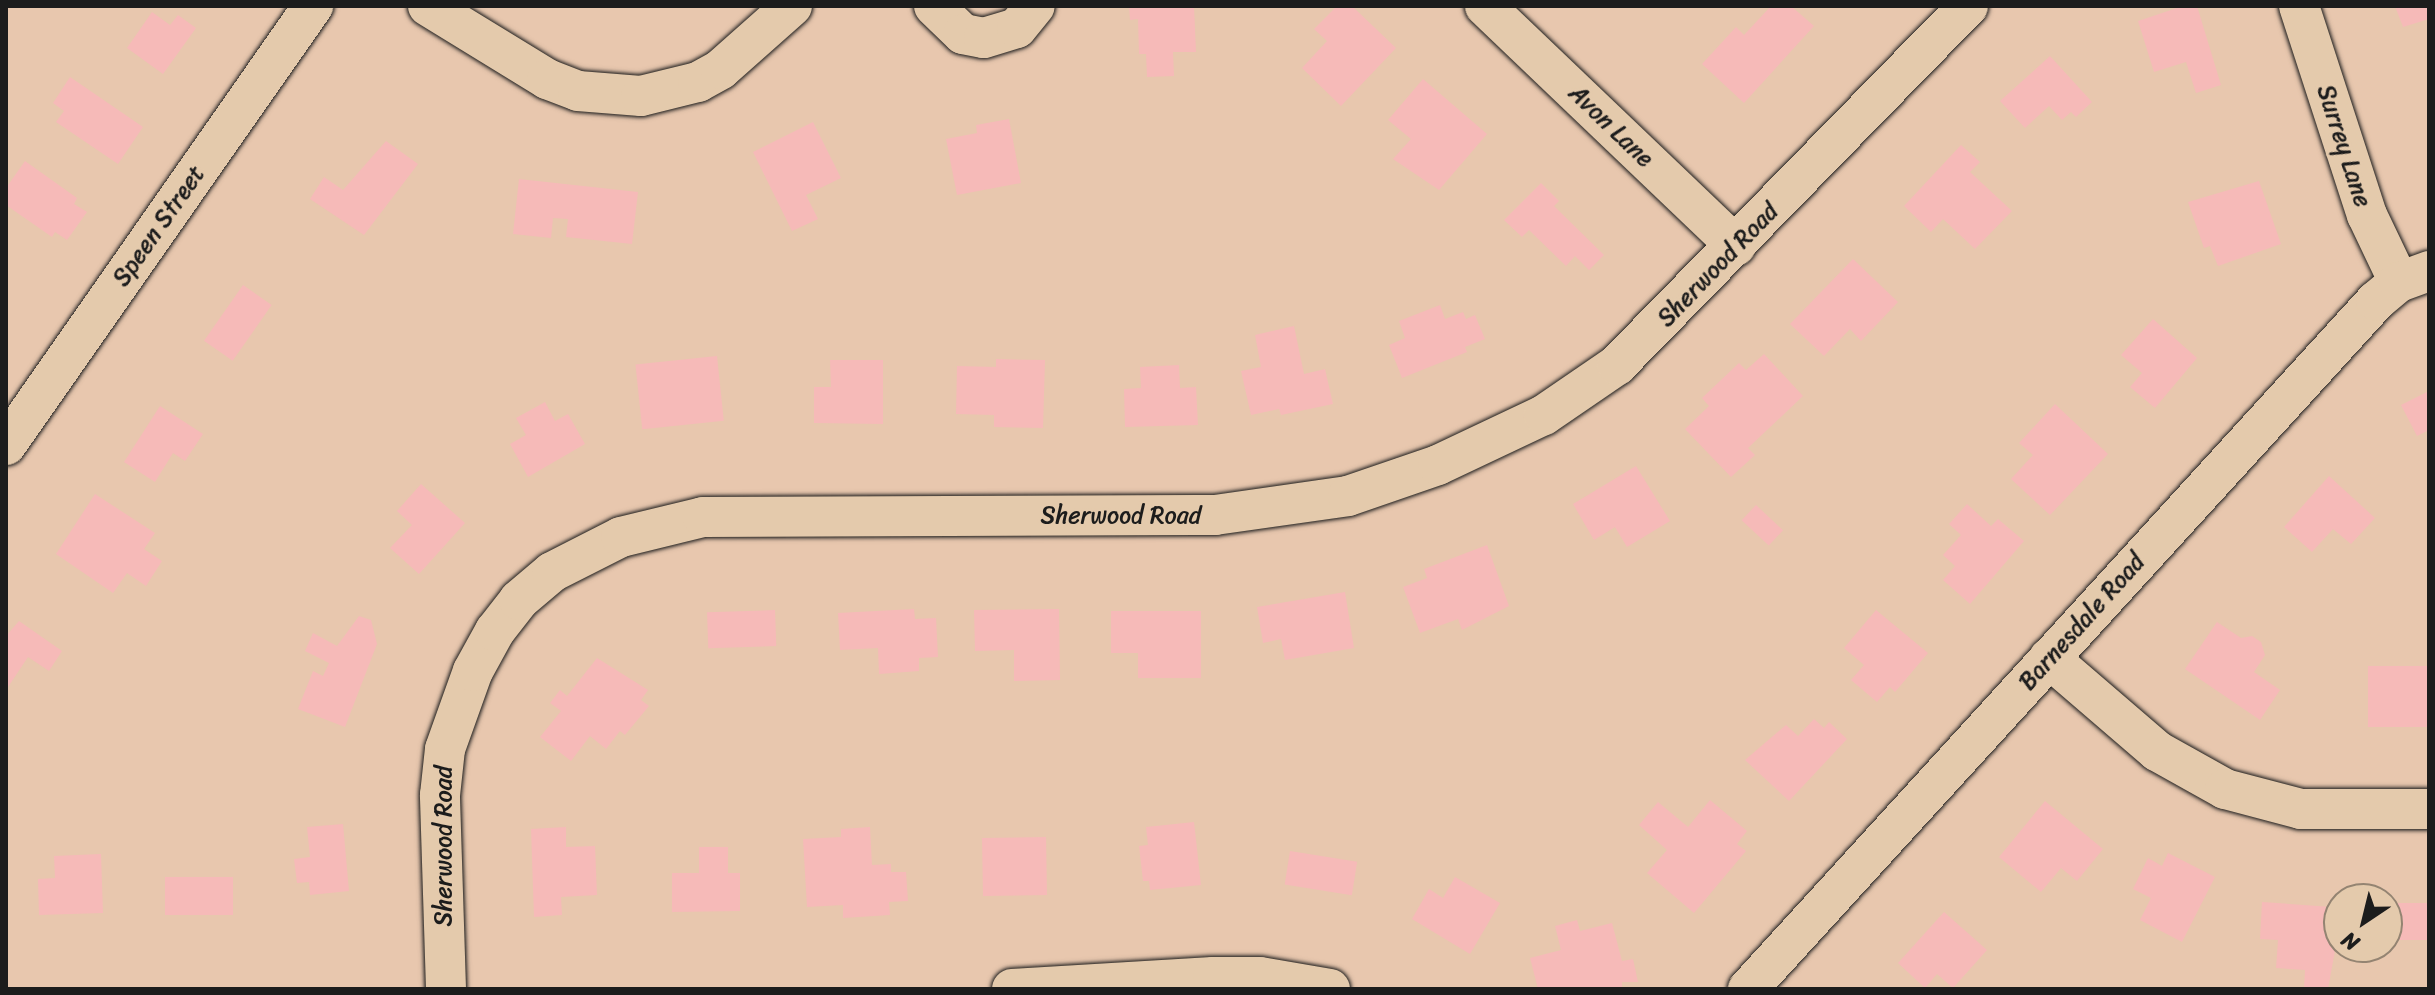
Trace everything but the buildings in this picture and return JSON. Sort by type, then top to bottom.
[{"type":"street","points":[[428,6],[547,79],[578,91],[641,96],[698,82],[721,69],[792,6]]},
{"type":"street","points":[[934,6],[963,34],[984,38],[1017,28],[1035,6]]},
{"type":"street","name":"Avon Lane","points":[[1485,6],[1736,246]]},
{"type":"street","name":"Sherwood Road","points":[[446,989],[440,795],[445,749],[458,708],[495,631],[519,600],[585,551],[662,525],[703,517],[1169,517],[1260,511],[1348,496],[1493,441],[1583,390],[1655,331],[1968,6]]},
{"type":"street","name":"Surrey Lane","points":[[2299,6],[2362,201],[2414,276]]},
{"type":"street","name":"Speen Street","points":[[6,445],[301,10]]},
{"type":"street","name":"Barnesdale Road","points":[[1748,989],[2351,327],[2414,276]]},
{"type":"street","points":[[2049,658],[2157,751],[2225,789],[2301,809],[2429,809]]},
{"type":"street","points":[[1012,989],[1244,977],[1330,989]]}]
